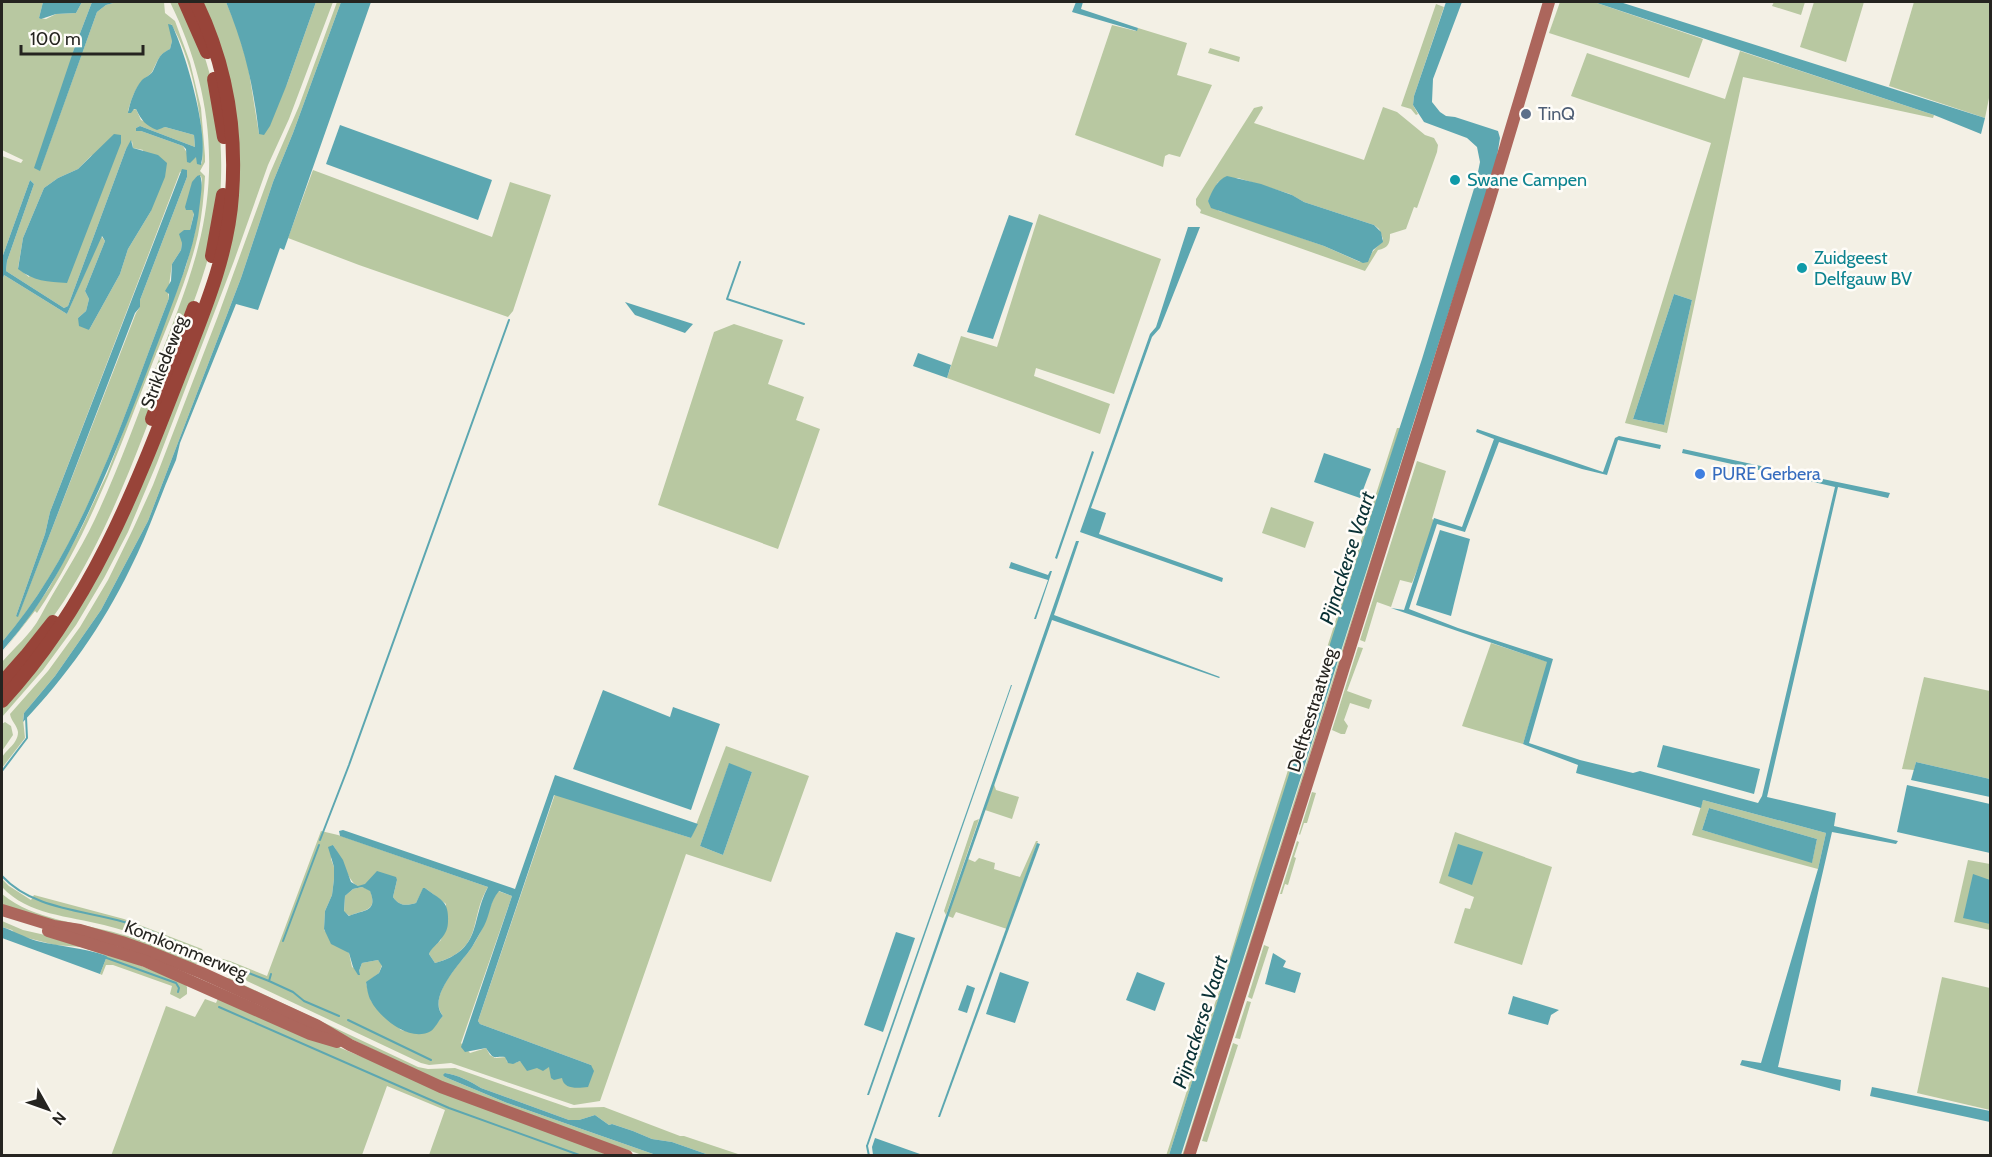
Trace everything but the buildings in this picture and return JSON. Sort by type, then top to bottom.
[{"type":"main road","name":"Strikledeweg","points":[[2,683],[55,620],[79,583],[111,520],[146,436],[209,267],[223,197],[225,163],[223,133],[216,87],[208,56],[185,2]]},
{"type":"main road","name":"Strikledeweg","points":[[2,700],[62,625],[86,587],[108,545],[150,450],[218,269],[227,234],[232,196],[234,156],[230,107],[208,28],[196,2]]},
{"type":"street","name":"Delftsestraatweg","points":[[1189,1155],[1330,712],[1549,2]]},
{"type":"street","name":"Komkommerweg","points":[[2,910],[54,926],[80,930],[150,952],[316,1025],[350,1045],[470,1099],[627,1155]]},
{"type":"street","name":"Komkommerweg","points":[[2,918],[145,961],[310,1034],[350,1045]]},
{"type":"green space","points":[[2,2],[43,2],[39,18],[46,19],[56,14],[76,13],[82,2],[92,2],[74,49],[40,170],[97,12],[106,5],[117,2],[164,2],[165,13],[175,21],[190,62],[201,108],[205,162],[200,171],[205,176],[198,235],[175,306],[99,498],[85,528],[55,585],[37,613],[35,611],[2,653],[49,588],[107,474],[186,266],[195,232],[202,180],[201,176],[197,176],[192,184],[188,210],[194,213],[190,230],[184,230],[181,250],[172,264],[169,298],[100,478],[57,564],[31,605],[2,642],[2,282],[4,275],[67,314],[101,236],[105,241],[85,291],[89,299],[86,311],[78,318],[89,330],[120,274],[128,249],[151,211],[143,150],[133,148],[132,141],[126,149],[68,306],[64,308],[6,271],[7,261],[34,184],[30,180],[2,258],[2,156],[21,163],[23,160],[2,150]],"holes":[[[171,24],[185,54],[196,92],[201,130],[202,164],[197,157],[187,153],[183,146],[136,131],[136,128],[140,126],[195,147],[194,135],[165,127],[161,128],[141,120],[136,109],[128,111],[138,87],[151,73],[161,55],[170,49]],[[92,155],[29,277],[18,268],[23,238],[44,188],[58,178],[78,169]],[[187,170],[187,177],[140,300],[140,307],[18,616],[16,616],[45,534],[50,512],[180,172]]]},
{"type":"green space","points":[[170,2],[184,2],[208,67],[217,109],[221,153],[220,201],[211,247],[198,291],[150,419],[97,543],[64,601],[2,679],[2,662],[36,623],[95,519],[127,444],[175,319],[198,248],[209,172],[207,128],[194,63]]},
{"type":"green space","points":[[199,2],[226,2],[237,28],[248,66],[259,134],[287,84],[316,2],[333,2],[289,119],[268,165],[157,463],[128,532],[76,625],[43,670],[2,717],[2,709],[89,587],[207,307],[236,156]]},
{"type":"green space","points":[[337,2],[341,2],[273,182],[241,278],[148,521],[101,610],[55,676],[24,713],[25,738],[2,768],[2,758],[14,743],[18,732],[10,714],[48,671],[80,627],[108,580],[153,485]]},
{"type":"green space","points":[[1560,2],[1594,2],[1703,39],[1689,78],[1549,33]]},
{"type":"green space","points":[[1774,2],[1805,2],[1801,15],[1772,6]]},
{"type":"green space","points":[[1814,2],[1864,2],[1846,62],[1800,47]]},
{"type":"green space","points":[[1914,2],[1990,2],[1990,93],[1985,118],[1889,86]]},
{"type":"green space","points":[[1436,4],[1444,7],[1414,96],[1413,105],[1418,114],[1416,115],[1411,109],[1401,106]]},
{"type":"green space","points":[[1112,25],[1136,31],[1138,28],[1187,43],[1177,75],[1212,85],[1180,157],[1169,154],[1165,156],[1163,167],[1075,135]]},
{"type":"green space","points":[[1210,48],[1240,57],[1239,62],[1208,53]]},
{"type":"green space","points":[[1740,51],[1934,115],[1933,118],[1743,77],[1667,433],[1625,423],[1711,143],[1571,96],[1587,53],[1725,99]],"holes":[[[1674,294],[1692,300],[1664,425],[1633,419]]]},
{"type":"green space","points":[[1262,106],[1263,108],[1254,123],[1364,160],[1383,107],[1397,112],[1425,135],[1434,138],[1438,145],[1437,152],[1417,208],[1414,207],[1406,229],[1390,234],[1388,245],[1378,250],[1365,271],[1200,213],[1196,199],[1254,108]],"holes":[[[1238,178],[1290,194],[1304,202],[1374,225],[1379,229],[1383,239],[1369,260],[1360,262],[1324,246],[1219,211],[1208,201],[1218,182]]]},
{"type":"green space","points":[[313,170],[492,237],[510,182],[551,195],[513,311],[508,317],[288,238]]},
{"type":"green space","points":[[1039,214],[1161,259],[1114,394],[1036,368],[1034,376],[1110,404],[1100,434],[947,378],[961,336],[997,347]]},
{"type":"green space","points":[[734,324],[783,340],[768,384],[804,397],[796,420],[820,429],[778,549],[658,505],[714,332]]},
{"type":"green space","points":[[1397,428],[1400,428],[1169,1155],[1166,1156],[1223,981]]},
{"type":"green space","points":[[1411,432],[1184,1155],[1182,1156]]},
{"type":"green space","points":[[1417,461],[1446,471],[1432,519],[1436,521],[1412,583],[1400,580],[1391,607],[1377,602],[1365,642],[1360,640]]},
{"type":"green space","points":[[1271,507],[1314,522],[1305,548],[1262,533]]},
{"type":"green space","points":[[1491,643],[1548,662],[1523,744],[1462,726]]},
{"type":"green space","points":[[1358,647],[1363,648],[1347,691],[1372,700],[1369,709],[1350,703],[1344,720],[1348,726],[1345,734],[1341,734],[1332,730]]},
{"type":"green space","points":[[1924,677],[1990,691],[1990,779],[1916,762],[1914,770],[1902,769]]},
{"type":"green space","points":[[5,722],[11,726],[13,735],[2,751],[2,724]]},
{"type":"green space","points":[[726,746],[809,776],[771,882],[686,854],[600,1101],[574,1105],[451,1063],[429,1065],[421,1063],[213,965],[215,957],[267,976],[321,831],[338,835],[488,887],[468,942],[462,950],[451,957],[435,963],[429,954],[441,940],[446,904],[425,888],[416,903],[400,904],[393,897],[397,880],[358,886],[351,880],[333,845],[331,859],[334,879],[332,895],[325,911],[324,930],[349,953],[352,967],[359,971],[362,963],[378,960],[382,965],[379,973],[366,983],[371,1001],[401,1030],[420,1034],[431,1030],[443,1016],[439,1008],[442,989],[476,941],[496,894],[498,891],[512,896],[461,1043],[470,1053],[486,1048],[495,1058],[506,1057],[507,1062],[520,1061],[534,1068],[549,1067],[563,1078],[591,1065],[480,1024],[478,1021],[555,794],[691,838]],"holes":[[[729,764],[752,772],[723,855],[700,846]]]},
{"type":"green space","points":[[994,784],[996,790],[1019,797],[1012,819],[985,810]]},
{"type":"green space","points":[[1312,792],[1316,793],[1307,823],[1304,823],[1300,835],[1299,834]]},
{"type":"green space","points":[[1703,800],[1826,833],[1818,869],[1692,835]],"holes":[[[1709,808],[1817,839],[1812,862],[1702,830]]]},
{"type":"green space","points":[[979,819],[946,915],[944,911],[974,821]]},
{"type":"green space","points":[[1455,832],[1552,867],[1522,965],[1454,943],[1465,908],[1470,909],[1474,897],[1439,883]]},
{"type":"green space","points":[[1038,841],[1007,929],[956,912],[953,918],[948,916],[968,859],[975,862],[979,858],[995,863],[994,869],[1020,877]]},
{"type":"green space","points":[[1297,841],[1299,842],[1294,857],[1296,858],[1288,885],[1285,884],[1280,894]]},
{"type":"green space","points":[[1968,860],[1990,864],[1990,930],[1954,922]]},
{"type":"green space","points":[[2,879],[31,900],[34,895],[124,919],[202,949],[204,952],[199,959],[128,932],[36,909],[12,896],[2,887]]},
{"type":"green space","points":[[362,887],[370,890],[371,906],[350,916],[344,912],[345,896],[353,889]]},
{"type":"green space","points":[[2,894],[15,903],[43,915],[130,937],[198,963],[192,965],[2,907]]},
{"type":"green space","points":[[2,921],[23,930],[89,945],[184,983],[187,987],[187,994],[180,999],[170,994],[172,986],[113,965],[106,965],[102,975],[100,974],[107,956],[81,947],[55,945],[16,935],[12,930],[2,927]]},
{"type":"green space","points":[[1264,945],[1269,947],[1252,999],[1248,997]]},
{"type":"green space","points":[[1942,977],[1990,988],[1990,1110],[1917,1093]]},
{"type":"green space","points":[[227,979],[418,1067],[455,1068],[570,1108],[604,1107],[680,1136],[741,1155],[709,1155],[672,1142],[652,1139],[612,1124],[609,1125],[595,1115],[579,1120],[569,1120],[445,1073],[445,1077],[507,1103],[656,1155],[642,1155],[504,1107],[428,1076]]},
{"type":"green space","points":[[219,996],[355,1054],[613,1155],[429,1155],[445,1110],[387,1086],[362,1155],[111,1156],[166,1006],[195,1017],[205,999],[216,1003]]},
{"type":"green space","points":[[1247,1001],[1251,1002],[1240,1039],[1235,1038]]},
{"type":"green space","points":[[1233,1043],[1238,1045],[1207,1142],[1202,1141]]},
{"type":"water","points":[[43,2],[82,2],[76,13],[56,14],[41,19],[39,18]]},
{"type":"water","points":[[92,2],[117,2],[106,5],[97,12],[40,171],[34,168]]},
{"type":"water","points":[[226,2],[316,2],[287,84],[264,135],[259,134],[247,66]]},
{"type":"water","points":[[341,2],[371,2],[284,250],[280,248],[258,310],[236,304],[148,529],[119,590],[82,650],[23,722],[24,713],[55,676],[101,610],[148,521],[241,278],[273,182]]},
{"type":"water","points":[[1076,2],[1083,2],[1081,9],[1138,28],[1137,31],[1072,12]]},
{"type":"water","points":[[1446,2],[1462,2],[1433,79],[1432,102],[1446,116],[1498,131],[1500,138],[1496,163],[1181,1155],[1169,1155],[1476,182],[1480,162],[1477,147],[1467,138],[1424,122],[1413,105]]},
{"type":"water","points":[[1594,2],[1620,2],[1985,118],[1981,134],[1934,115]]},
{"type":"water","points":[[168,24],[172,25],[178,38],[195,95],[202,135],[201,165],[197,164],[196,157],[190,163],[187,162],[186,149],[183,146],[136,131],[136,128],[140,126],[195,147],[194,135],[165,127],[157,130],[144,122],[136,109],[128,113],[139,83],[152,73],[161,55],[170,49],[172,41]]},
{"type":"water","points":[[340,125],[492,180],[478,220],[326,164]]},
{"type":"water","points":[[114,134],[121,135],[121,143],[67,283],[41,280],[18,269],[23,238],[44,188],[58,178],[78,169]]},
{"type":"water","points":[[131,140],[133,148],[158,155],[167,163],[165,177],[151,211],[128,249],[120,274],[89,330],[79,326],[78,318],[86,311],[89,299],[85,291],[105,241],[102,236],[67,314],[4,275],[2,282],[2,258],[30,180],[34,184],[7,261],[6,271],[64,308],[68,306]]},
{"type":"water","points":[[182,169],[187,170],[187,177],[140,300],[140,307],[135,313],[18,617],[16,616],[45,534],[50,512]]},
{"type":"water","points":[[200,175],[202,185],[198,219],[190,252],[180,284],[116,450],[77,537],[55,577],[27,621],[2,651],[2,642],[31,604],[57,564],[100,478],[169,298],[169,294],[165,291],[171,281],[172,264],[181,250],[182,243],[179,234],[184,230],[190,230],[194,214],[192,210],[186,210],[185,207],[192,182]]},
{"type":"water","points":[[1227,176],[1261,184],[1292,195],[1304,202],[1374,225],[1381,232],[1383,242],[1373,250],[1368,262],[1363,263],[1324,246],[1211,208],[1208,201],[1211,193]]},
{"type":"water","points":[[1009,215],[1033,223],[993,339],[967,332]]},
{"type":"water","points":[[1188,227],[1200,227],[1160,328],[1152,337],[1091,508],[1106,513],[1099,534],[1223,578],[1222,582],[1080,532],[1150,334],[1156,327]]},
{"type":"water","points":[[1674,294],[1692,300],[1664,425],[1633,419]]},
{"type":"water","points":[[625,302],[693,324],[685,333],[635,315]]},
{"type":"water","points":[[918,353],[951,365],[947,378],[913,366]]},
{"type":"water","points":[[1477,429],[1603,472],[1615,438],[1619,436],[1661,445],[1660,449],[1618,440],[1607,475],[1499,442],[1465,532],[1437,524],[1409,609],[1458,628],[1553,659],[1529,743],[1580,760],[1633,773],[1640,771],[1758,803],[1762,796],[1835,487],[1788,476],[1789,472],[1890,493],[1888,498],[1838,487],[1767,797],[1836,813],[1834,826],[1898,841],[1896,844],[1832,832],[1778,1067],[1841,1080],[1840,1091],[1740,1065],[1742,1060],[1761,1063],[1818,869],[1826,833],[1703,800],[1701,808],[1576,773],[1578,765],[1523,744],[1547,662],[1391,608],[1404,610],[1434,518],[1462,527],[1494,439],[1476,432]]},
{"type":"water","points":[[1683,449],[1770,468],[1768,472],[1682,453]]},
{"type":"water","points":[[1092,451],[1094,452],[1057,559],[1055,558]]},
{"type":"water","points":[[1324,453],[1371,469],[1360,498],[1314,482]]},
{"type":"water","points":[[1440,530],[1470,539],[1451,616],[1416,605]]},
{"type":"water","points":[[1076,541],[1079,541],[1054,615],[1220,677],[1052,620],[868,1146],[866,1146]]},
{"type":"water","points":[[1011,562],[1048,575],[1052,571],[1036,619],[1034,619],[1048,580],[1009,568]]},
{"type":"water","points":[[1011,685],[869,1095],[867,1095]]},
{"type":"water","points":[[603,690],[670,717],[673,707],[720,724],[691,810],[573,769]]},
{"type":"water","points":[[1663,745],[1760,769],[1754,794],[1657,767]]},
{"type":"water","points":[[1916,762],[1990,779],[1990,797],[1911,780]]},
{"type":"water","points":[[729,763],[752,772],[723,855],[700,846]]},
{"type":"water","points":[[555,775],[698,824],[691,838],[554,795],[478,1021],[480,1024],[591,1065],[594,1071],[588,1087],[568,1086],[562,1078],[554,1080],[551,1078],[549,1067],[543,1071],[537,1068],[527,1071],[520,1061],[513,1064],[508,1063],[505,1057],[494,1057],[486,1048],[465,1052],[461,1047],[512,896],[499,891],[496,895],[484,926],[442,990],[439,1008],[443,1016],[431,1031],[423,1034],[414,1034],[396,1027],[375,1008],[368,994],[366,982],[379,973],[382,966],[378,960],[362,963],[360,975],[358,975],[349,953],[331,944],[324,929],[325,911],[332,895],[334,879],[334,867],[328,847],[333,845],[343,860],[351,882],[358,886],[365,884],[377,871],[396,877],[393,897],[400,904],[416,903],[425,888],[445,904],[448,924],[444,935],[429,954],[435,963],[461,950],[468,942],[488,887],[340,836],[339,831],[343,830],[515,889]],"holes":[[[362,887],[370,891],[372,903],[367,910],[349,916],[344,911],[345,896],[353,889]]]},
{"type":"water","points":[[1907,785],[1990,804],[1990,853],[1897,832]]},
{"type":"water","points":[[1709,808],[1817,839],[1812,863],[1702,830]]},
{"type":"water","points":[[1037,843],[1040,844],[940,1117],[938,1117]]},
{"type":"water","points":[[1458,844],[1483,852],[1472,885],[1448,876]]},
{"type":"water","points":[[1973,874],[1990,880],[1990,924],[1963,918]]},
{"type":"water","points":[[2,927],[37,941],[107,956],[100,974],[2,938]]},
{"type":"water","points":[[896,932],[915,938],[883,1032],[864,1025]]},
{"type":"water","points":[[1273,953],[1286,961],[1283,967],[1301,973],[1295,993],[1265,984]]},
{"type":"water","points":[[1000,972],[1029,982],[1015,1023],[986,1014]]},
{"type":"water","points":[[1137,972],[1165,983],[1155,1011],[1126,1000]]},
{"type":"water","points":[[967,985],[975,988],[967,1013],[958,1010]]},
{"type":"water","points":[[1513,996],[1559,1010],[1551,1015],[1548,1025],[1508,1014]]},
{"type":"water","points":[[445,1073],[569,1120],[579,1120],[595,1115],[609,1125],[612,1124],[652,1139],[672,1142],[709,1155],[656,1155],[507,1103],[445,1077],[443,1075]]},
{"type":"water","points":[[1872,1087],[1990,1111],[1990,1122],[1870,1096]]},
{"type":"water","points":[[875,1138],[920,1155],[873,1155],[872,1147]]},
{"type":"waterway","points":[[740,262],[727,299],[804,324]]},
{"type":"waterway","points":[[320,840],[509,320]]},
{"type":"waterway","points":[[2,771],[27,738],[26,717]]},
{"type":"waterway","points":[[283,941],[319,845]]},
{"type":"waterway","points":[[2,876],[14,887],[43,902],[134,925],[201,953]]},
{"type":"waterway","points":[[104,957],[176,983],[179,988],[178,992]]},
{"type":"waterway","points":[[218,961],[269,981],[293,992],[304,1001],[339,1016]]},
{"type":"waterway","points":[[269,981],[271,974]]},
{"type":"waterway","points":[[219,1007],[449,1108],[582,1156]]},
{"type":"waterway","points":[[348,1020],[431,1060]]},
{"type":"waterway","points":[[867,1146],[869,1156]]},
{"type":"place","name":"TinQ","points":[[1526,114]]},
{"type":"place","name":"Swane Campen","points":[[1455,180]]},
{"type":"place","name":"Zuidgeest Delfgauw BV","points":[[1802,268]]},
{"type":"place","name":"PURE Gerbera","points":[[1700,474]]},
{"type":"water label","name":"Pijnackerse Vaart","points":[[1347,558]]},
{"type":"water label","name":"Pijnackerse Vaart","points":[[1200,1022]]}]
